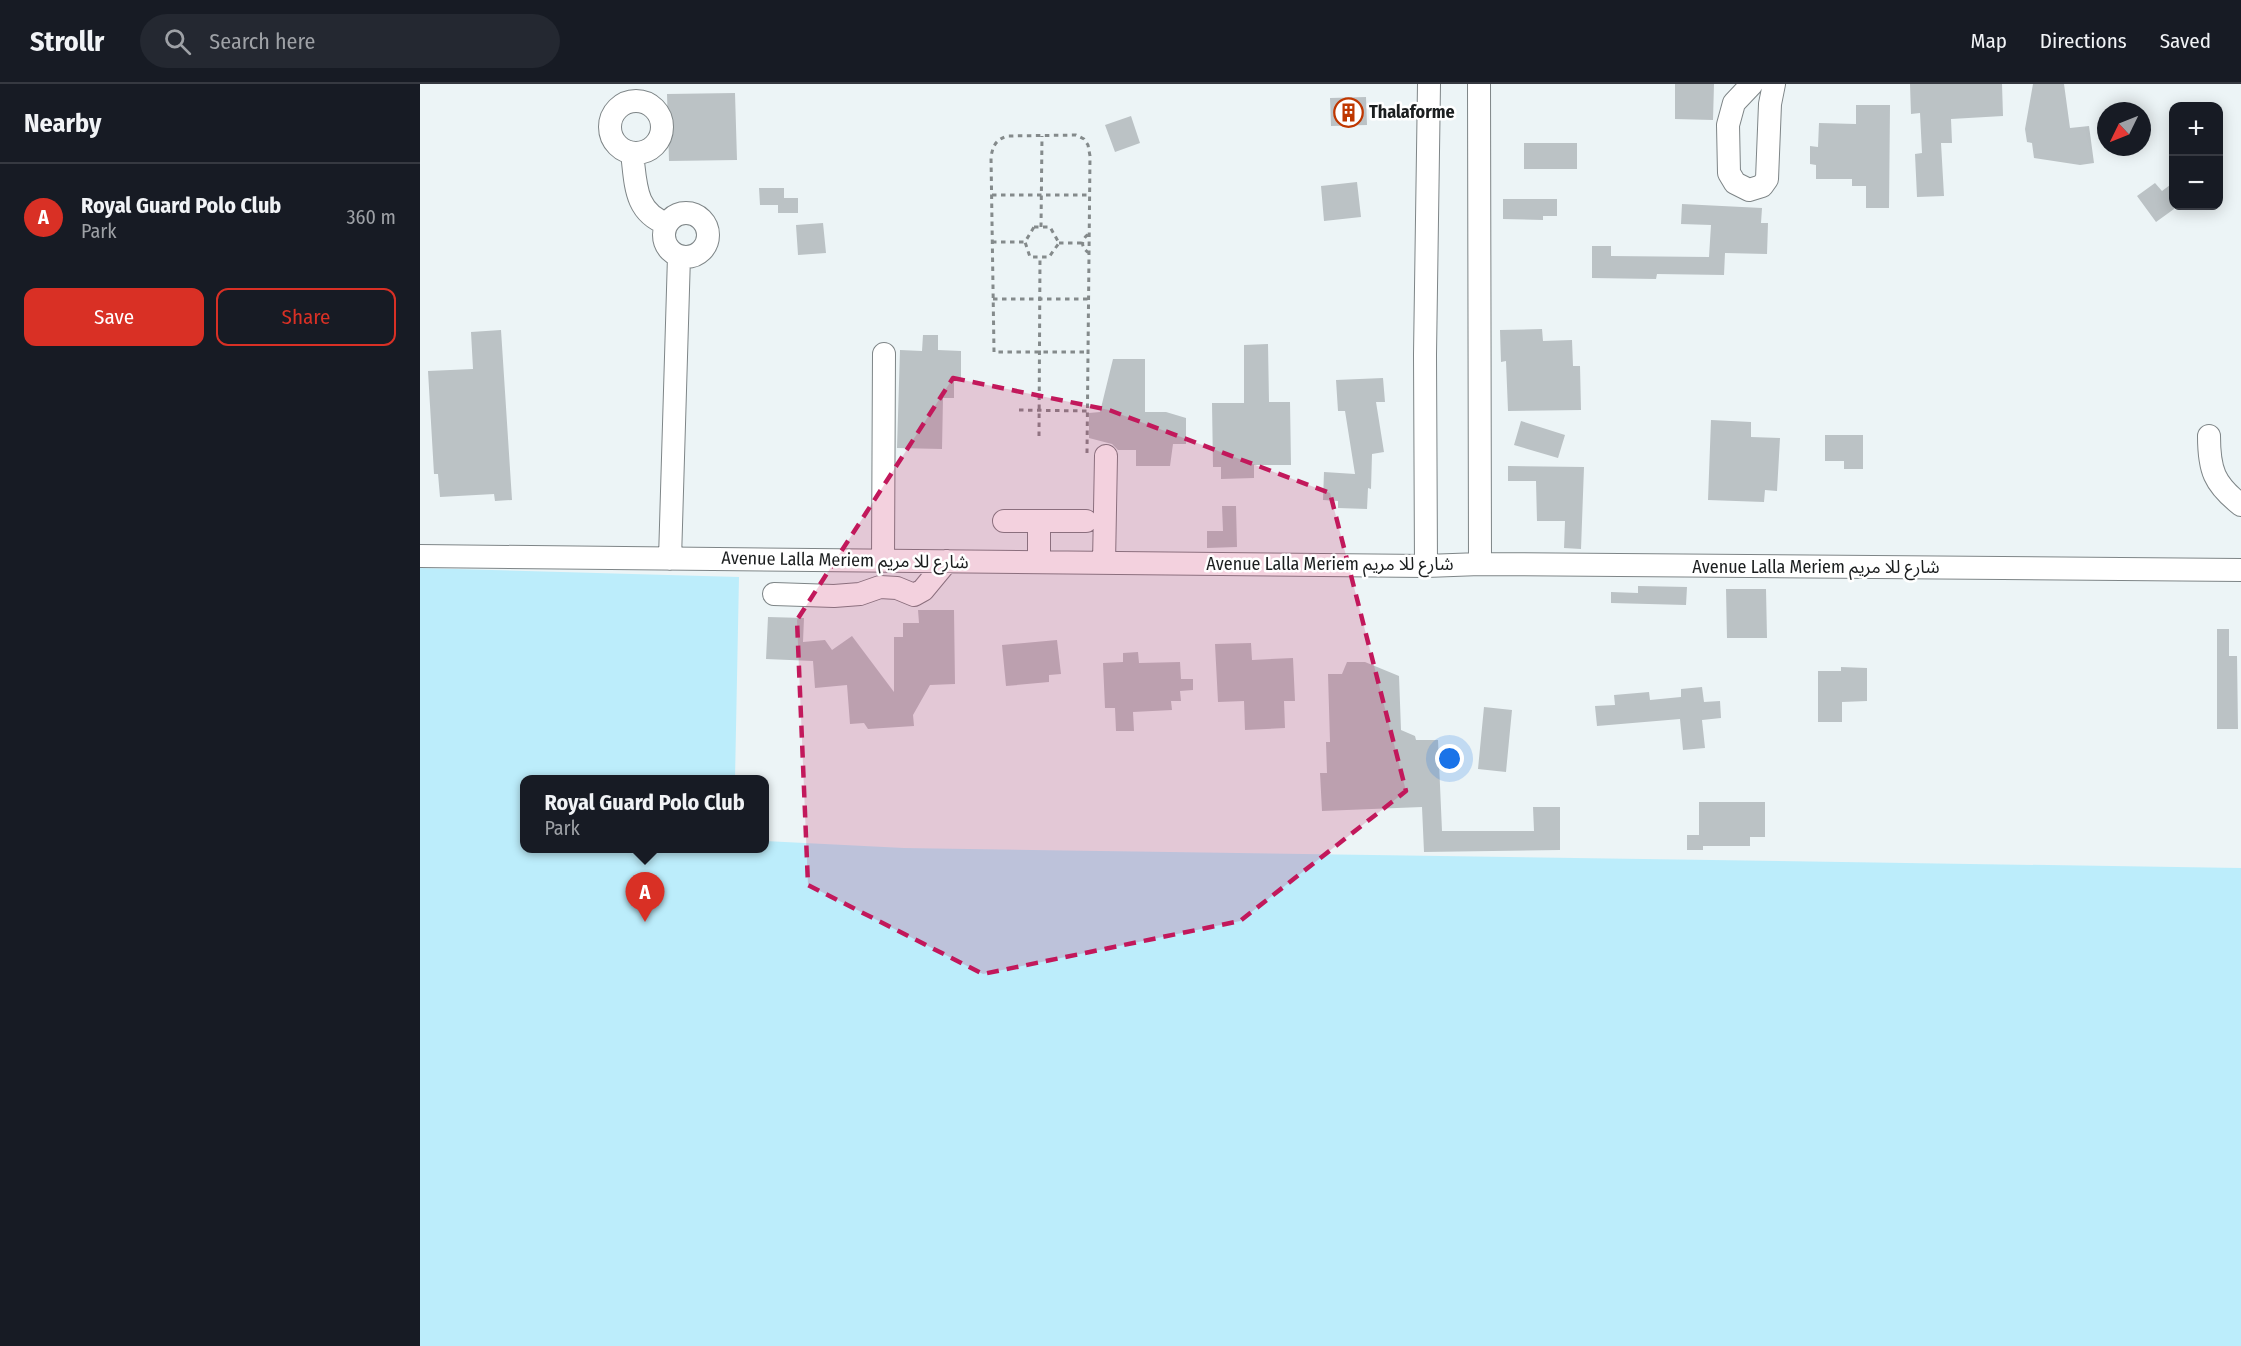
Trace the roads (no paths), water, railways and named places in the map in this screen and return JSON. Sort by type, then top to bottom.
[{"type":"street","points":[[1426,566],[1425,355],[1429,84]]},
{"type":"street","points":[[1479,84],[1480,564]]},
{"type":"street","points":[[625,94],[647,104],[662,120],[661,135],[653,147],[640,153],[632,153],[619,147],[611,134],[611,120],[625,94]]},
{"type":"street","points":[[632,153],[638,193],[644,210],[653,218],[667,224]]},
{"type":"street","points":[[691,213],[703,220],[707,226],[708,240],[701,251],[689,257],[680,256],[670,250],[666,244],[664,237],[667,224],[677,214],[691,213]]},
{"type":"street","points":[[670,559],[680,256]]},
{"type":"street","points":[[883,560],[884,354]]},
{"type":"street","points":[[2209,436],[2209,460],[2212,473],[2225,493],[2241,505]]},
{"type":"street","points":[[1096,456],[1104,563]]},
{"type":"street","points":[[1004,521],[1086,521]]},
{"type":"street","points":[[1039,521],[1039,562]]},
{"type":"street","name":"Avenue Lalla Meriem شارع للا مريم","points":[[420,556],[1426,566],[1480,564],[2240,563]]},
{"type":"street","points":[[834,560],[860,594]]},
{"type":"street","points":[[774,594],[834,596],[860,594],[880,587],[897,588],[914,595],[923,590],[947,561]]},
{"type":"place","name":"Thalaforme","points":[[1348,112]]},
{"type":"place","name":"Royal Guard Polo Club","points":[[645,922]]}]
